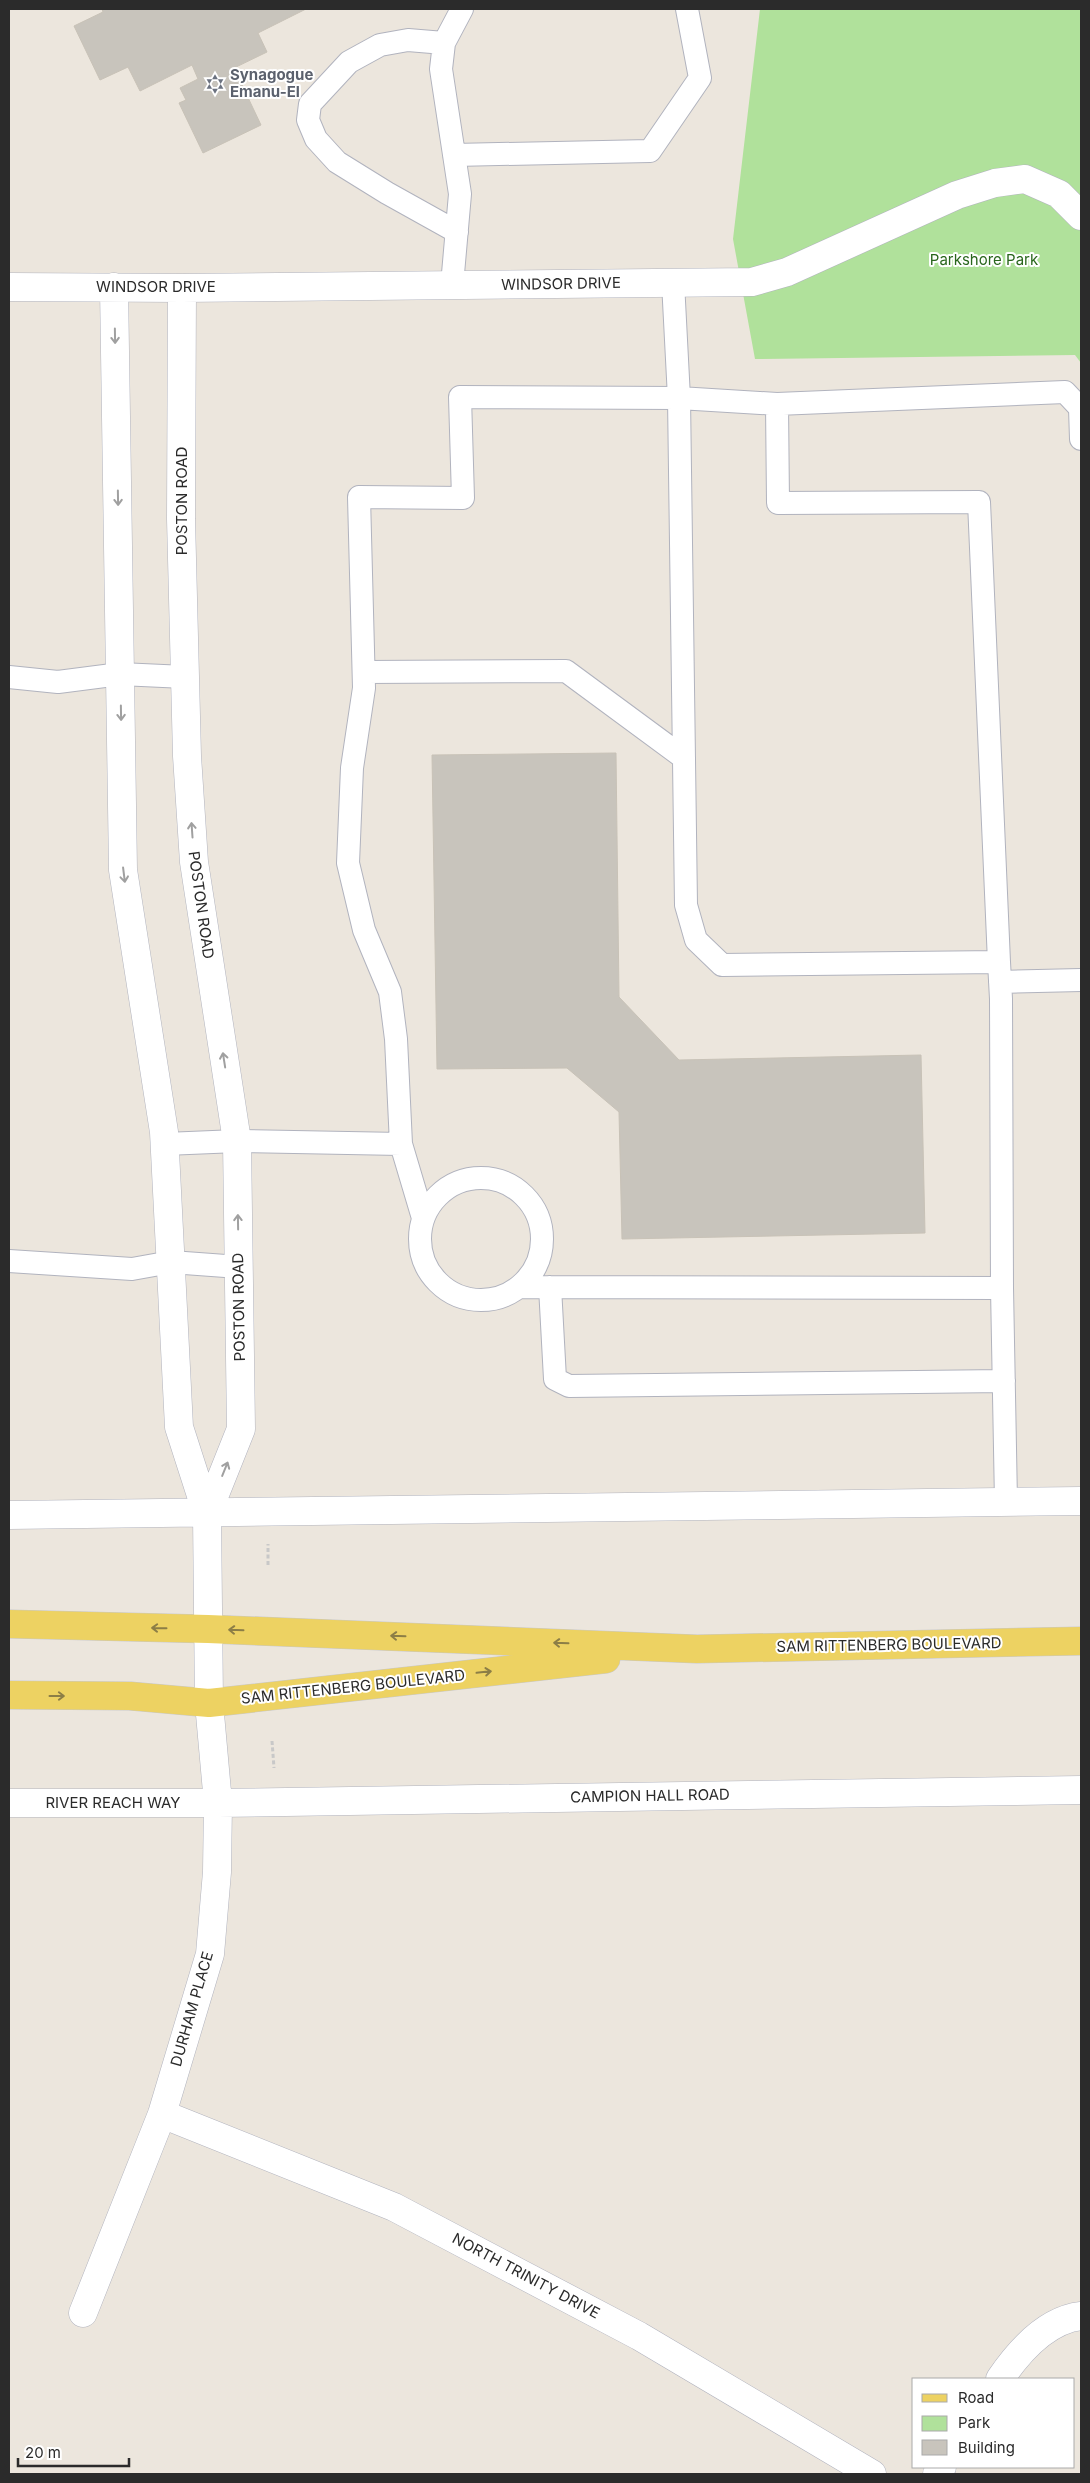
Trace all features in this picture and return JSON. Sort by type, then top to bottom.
[{"type":"main road","name":"SAM RITTENBERG BOULEVARD","points":[[9,1624],[208,1629],[697,1649],[1081,1641]]},
{"type":"main road","name":"SAM RITTENBERG BOULEVARD","points":[[9,1695],[130,1696],[209,1702],[697,1649]]},
{"type":"street","name":"WINDSOR DRIVE","points":[[9,287],[182,288],[752,282],[787,272],[957,196],[995,183],[1025,179],[1059,194],[1081,216]]},
{"type":"street","name":"POSTON ROAD","points":[[114,287],[123,870],[165,1144],[179,1427],[207,1514],[208,1629]]},
{"type":"street","name":"POSTON ROAD","points":[[182,288],[181,519],[187,756],[194,862],[237,1141],[241,1429],[207,1514]]},
{"type":"street","points":[[9,1515],[207,1514],[1081,1501]]},
{"type":"street","name":"DURHAM PLACE","points":[[83,2313],[162,2114],[210,1954],[217,1872],[218,1803],[209,1702],[208,1629]]},
{"type":"street","name":"CAMPION HALL ROAD","points":[[218,1803],[1081,1790]]},
{"type":"street","name":"RIVER REACH WAY","points":[[9,1803],[218,1803]]},
{"type":"street","name":"NORTH TRINITY DRIVE","points":[[162,2114],[394,2207],[639,2336],[872,2474]]},
{"type":"street","points":[[1001,2378],[1008,2367],[1041,2331],[1072,2317],[1081,2316]]},
{"type":"lane","points":[[452,285],[460,194],[441,69],[444,43],[462,9]]},
{"type":"lane","points":[[454,155],[650,151],[700,78],[687,9]]},
{"type":"lane","points":[[444,43],[408,40],[380,45],[348,62],[310,104],[308,120],[316,138],[338,162],[387,193],[457,232]]},
{"type":"lane","points":[[673,282],[679,398],[686,905],[696,940],[722,965],[1000,972],[1081,980]]},
{"type":"lane","points":[[422,1218],[401,1144],[396,1039],[390,992],[364,930],[348,863],[352,768],[364,688],[359,497],[463,498],[460,397],[679,398],[777,404],[1065,392],[1080,408],[1081,439]]},
{"type":"lane","points":[[777,404],[778,503],[979,502],[1000,972],[1002,1288],[1006,1502]]},
{"type":"lane","points":[[364,672],[566,672],[684,758]]},
{"type":"lane","points":[[9,677],[58,682],[120,674],[185,677]]},
{"type":"lane","points":[[165,1144],[237,1141],[401,1144]]},
{"type":"lane","points":[[488,1177],[507,1184],[524,1195],[532,1206],[542,1232],[541,1252],[534,1272],[520,1287],[503,1297],[483,1301],[463,1299],[445,1290],[431,1276],[422,1258],[419,1238],[422,1218],[433,1200],[448,1186],[467,1179],[488,1177]]},
{"type":"lane","points":[[9,1261],[132,1270],[171,1262],[239,1267]]},
{"type":"lane","points":[[520,1287],[1002,1288]]},
{"type":"lane","points":[[550,1287],[555,1379],[570,1386],[1004,1382]]},
{"type":"path","points":[[268,1544],[268,1565]]},
{"type":"green space","name":"Parkshore Park","points":[[760,9],[1081,9],[1081,363],[1075,355],[755,359],[733,239]]},
{"type":"building","name":"Synagogue Emanu-El","points":[[102,9],[306,9],[258,33],[267,52],[234,68],[261,125],[203,153],[179,103],[186,100],[180,88],[198,79],[192,65],[140,91],[128,67],[100,80],[74,26],[103,12]]},
{"type":"building","points":[[616,753],[619,997],[679,1060],[921,1055],[925,1233],[622,1239],[619,1112],[567,1068],[437,1069],[432,755]]},
{"type":"place","name":"Synagogue Emanu-El","points":[[215,84]]}]
